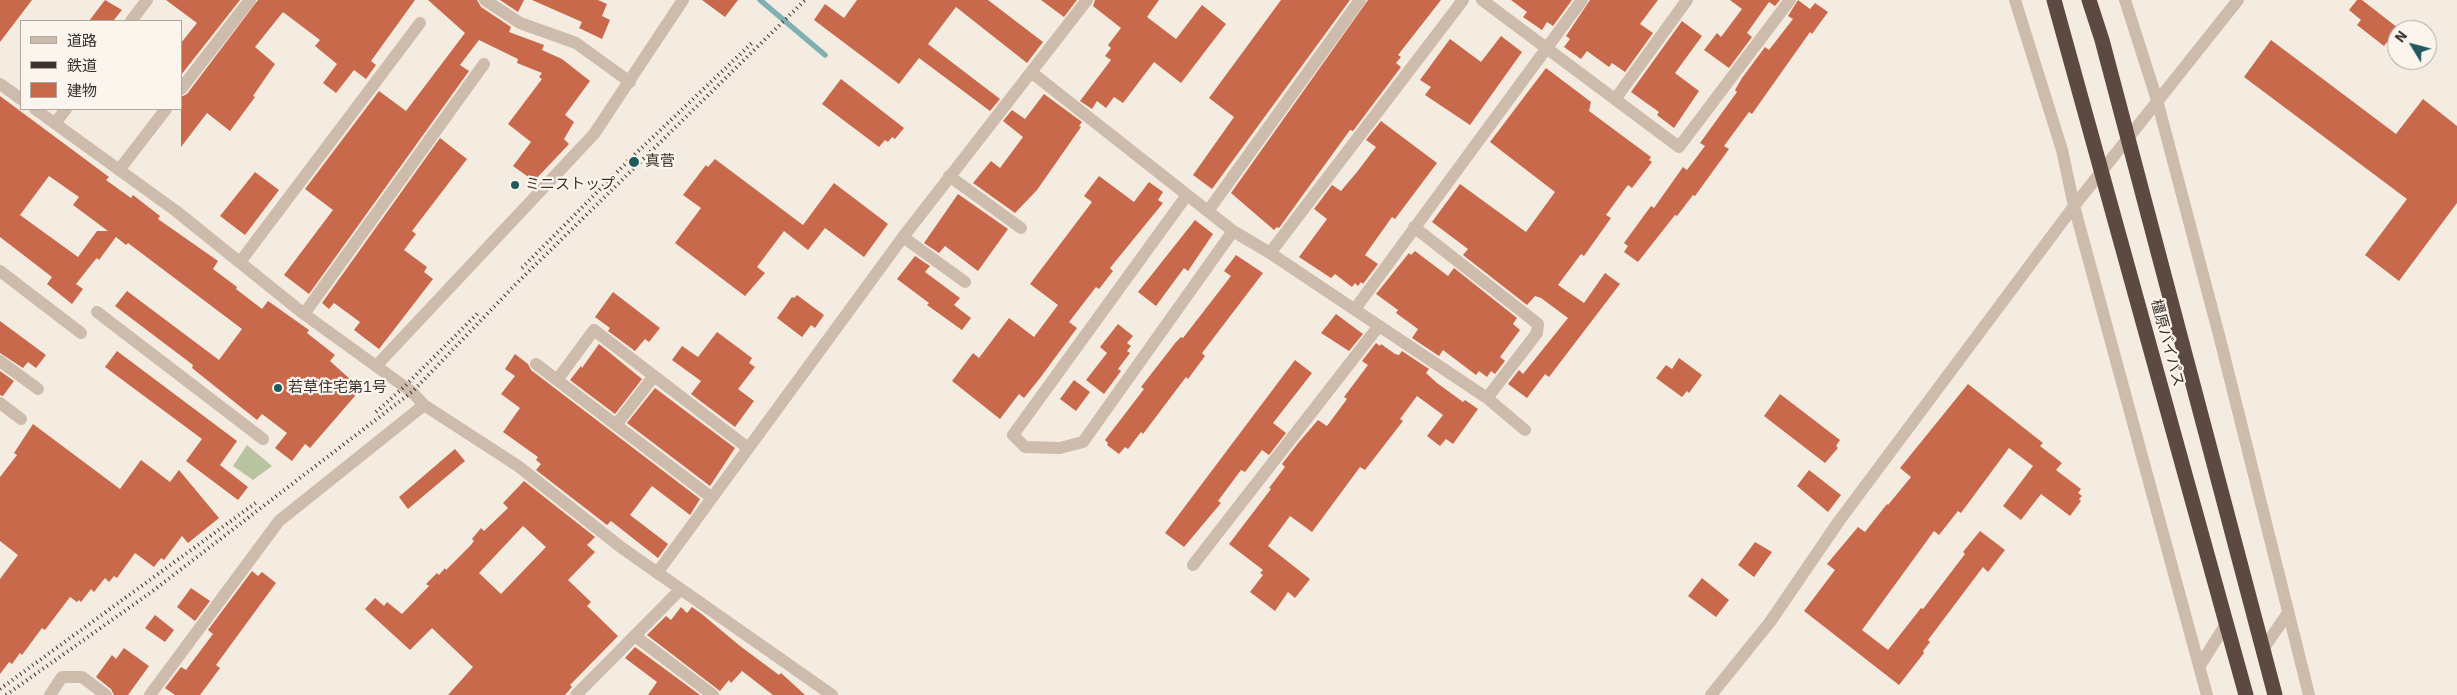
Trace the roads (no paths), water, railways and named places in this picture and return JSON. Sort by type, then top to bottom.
[{"type":"highway","name":"橿原バイパス","points":[[2054,0],[2246,695]]},
{"type":"highway","name":"橿原バイパス","points":[[2089,0],[2128,138],[2275,695]]},
{"type":"street","points":[[132,20],[147,0]]},
{"type":"street","points":[[182,88],[250,0]]},
{"type":"street","points":[[485,0],[520,23],[576,43],[630,82]]},
{"type":"street","points":[[377,365],[594,134],[683,0]]},
{"type":"street","points":[[657,573],[903,237],[1087,0]]},
{"type":"street","points":[[1208,210],[1360,0]]},
{"type":"street","points":[[1270,253],[1462,0]]},
{"type":"street","points":[[1482,0],[1616,98],[1679,147],[1790,0]]},
{"type":"street","points":[[1355,309],[1582,0]]},
{"type":"street","points":[[1616,98],[1687,0]]},
{"type":"street","points":[[2015,0],[2062,150],[2074,206],[2207,695]]},
{"type":"street","points":[[2125,0],[2157,100],[2220,339],[2309,695]]},
{"type":"street","points":[[1711,695],[1770,622],[1839,521],[2101,169],[2238,0]]},
{"type":"street","points":[[240,262],[420,23]]},
{"type":"street","points":[[304,314],[484,64]]},
{"type":"street","points":[[1031,72],[1233,231],[1270,253],[1355,309],[1378,327],[1487,398],[1525,430]]},
{"type":"street","points":[[0,84],[20,98]]},
{"type":"street","points":[[36,110],[176,210],[304,314],[412,392],[424,405],[518,466],[680,590],[832,695]]},
{"type":"street","points":[[55,123],[65,110]]},
{"type":"street","points":[[119,170],[165,110]]},
{"type":"street","points":[[949,176],[1022,228]]},
{"type":"street","points":[[1187,195],[1013,435],[1025,446],[1060,448],[1082,442],[1233,231]]},
{"type":"street","points":[[1414,227],[1538,324],[1537,333],[1487,398]]},
{"type":"street","points":[[903,237],[965,282]]},
{"type":"street","points":[[0,271],[81,333]]},
{"type":"street","points":[[97,312],[263,439]]},
{"type":"street","points":[[1194,565],[1378,327]]},
{"type":"street","points":[[557,380],[594,330],[748,448]]},
{"type":"street","points":[[0,360],[38,389]]},
{"type":"street","points":[[536,364],[712,498]]},
{"type":"street","points":[[616,426],[654,376]]},
{"type":"street","points":[[0,403],[21,419]]},
{"type":"street","points":[[150,695],[278,521],[424,405]]},
{"type":"street","points":[[581,694],[680,590]]},
{"type":"street","points":[[2263,649],[2288,613]]},
{"type":"street","points":[[2198,667],[2226,624]]},
{"type":"street","points":[[635,636],[713,695]]},
{"type":"street","points":[[50,695],[62,677],[82,677],[106,695]]},
{"type":"waterway","points":[[760,0],[825,55]]},
{"type":"railway","points":[[6,695],[150,593],[412,392],[514,286],[805,0]]},
{"type":"railway","points":[[522,268],[631,158],[754,41]]},
{"type":"railway","points":[[376,412],[405,386],[480,311]]},
{"type":"railway","points":[[0,689],[257,502]]},
{"type":"place","name":"真菅","points":[[634,162]]},
{"type":"place","name":"ミニストップ","points":[[515,185]]},
{"type":"place","name":"若草住宅第1号","points":[[278,388]]}]
